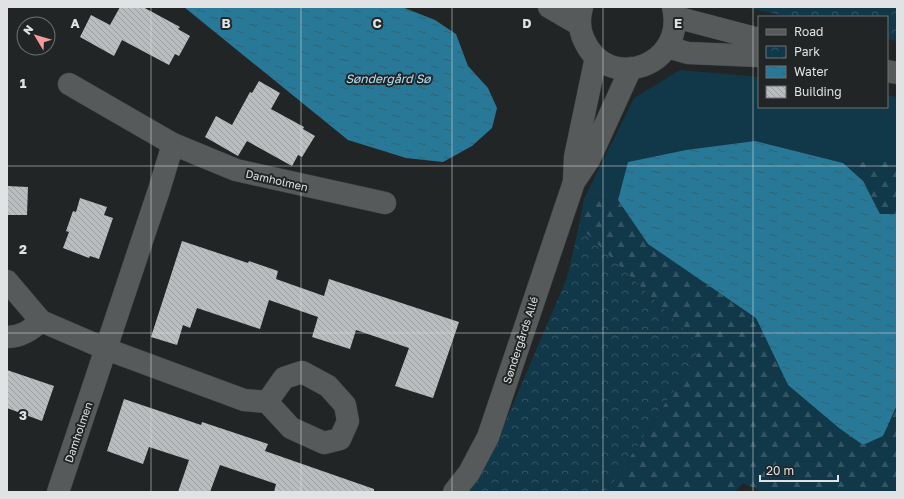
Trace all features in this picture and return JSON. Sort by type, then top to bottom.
[{"type":"street","points":[[549,7],[581,16],[582,35],[586,45],[602,62],[616,67],[631,68],[649,63],[659,57],[667,47],[673,33],[674,12],[758,39]]},
{"type":"street","points":[[667,47],[688,53],[758,56]]},
{"type":"street","name":"Søndergårds Allé","points":[[574,182],[575,157],[596,57]]},
{"type":"street","name":"Søndergårds Allé","points":[[454,492],[469,473],[488,437],[574,182],[590,158],[631,68]]},
{"type":"street","name":"Damholmen","points":[[69,84],[173,144],[236,170],[385,203]]},
{"type":"street","name":"Damholmen","points":[[58,492],[173,144]]},
{"type":"street","points":[[7,280],[41,321],[106,349],[244,400],[268,402]]},
{"type":"street","points":[[7,337],[14,337],[30,331],[41,321]]},
{"type":"green space","points":[[744,7],[897,7],[897,41],[888,39],[888,16],[784,16]]},
{"type":"green space","points":[[680,70],[758,77],[758,108],[888,108],[888,95],[897,97],[897,161],[843,163],[755,141],[686,150],[628,162],[618,200],[584,199],[634,98]]},
{"type":"green space","points":[[897,161],[897,214],[880,214],[863,182],[843,163]]},
{"type":"green space","points":[[584,199],[618,200],[648,244],[756,318],[788,385],[839,428],[863,445],[883,436],[897,405],[897,492],[762,492],[743,483],[735,492],[605,492],[613,483],[702,347],[579,226]]},
{"type":"green space","points":[[579,226],[702,347],[613,483],[605,492],[469,492],[478,479],[499,437],[567,278]]},
{"type":"water","name":"Søndergård Sø","points":[[184,7],[402,7],[435,20],[456,34],[468,66],[488,88],[497,108],[492,128],[472,146],[443,162],[406,158],[348,140]]},
{"type":"water","points":[[755,141],[843,163],[863,181],[880,214],[897,214],[897,405],[883,436],[863,445],[839,428],[788,385],[756,318],[648,244],[618,200],[628,162],[686,150]]},
{"type":"building","points":[[120,7],[143,7],[180,27],[178,29],[190,36],[179,56],[175,54],[169,65],[122,40],[114,56],[80,37],[91,15],[110,25]]},
{"type":"building","points":[[259,81],[280,93],[271,109],[304,127],[303,129],[315,136],[302,157],[298,155],[292,166],[247,141],[238,156],[205,137],[216,116],[232,125],[250,92],[252,93]]},
{"type":"building","points":[[7,186],[28,187],[27,215],[7,215]]},
{"type":"building","points":[[80,198],[107,207],[104,215],[113,218],[99,259],[90,256],[89,258],[63,248],[69,232],[66,231],[73,211],[76,212]]},
{"type":"building","points":[[182,241],[248,263],[249,261],[278,271],[276,279],[324,296],[329,279],[459,322],[433,398],[395,386],[409,348],[356,330],[350,349],[312,337],[318,317],[269,300],[260,329],[197,308],[190,328],[183,325],[177,345],[151,337]]},
{"type":"building","points":[[7,370],[54,386],[42,421],[7,408]]},
{"type":"building","points":[[124,399],[201,425],[202,422],[268,444],[265,451],[374,489],[374,492],[274,492],[276,484],[220,465],[210,492],[178,492],[189,460],[149,447],[143,464],[107,451]]}]
